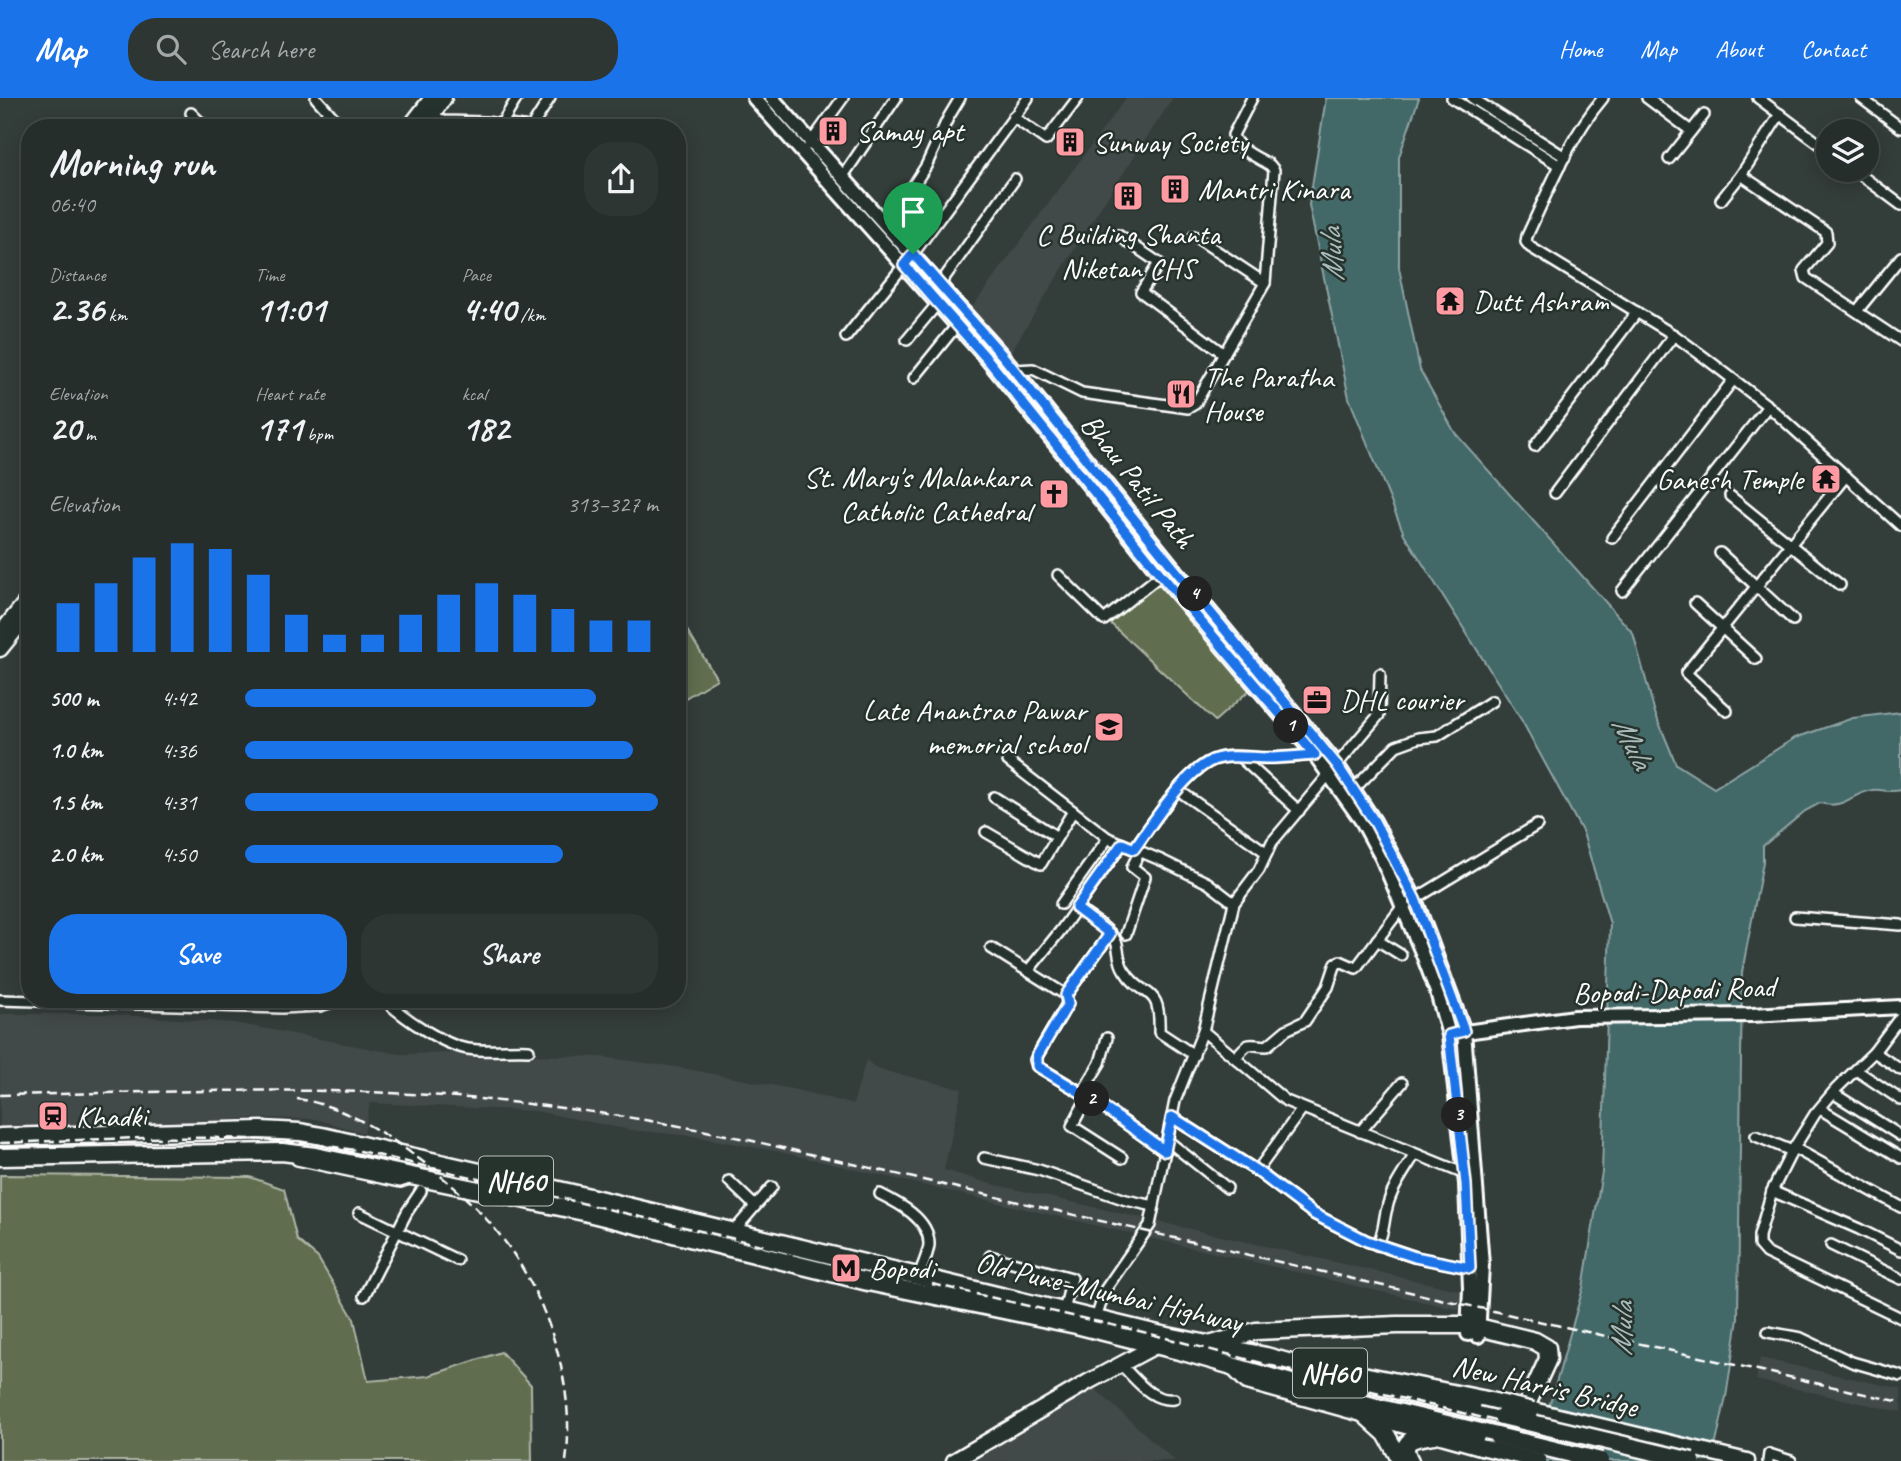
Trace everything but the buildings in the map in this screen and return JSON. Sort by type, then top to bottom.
[{"type":"highway","name":"Old Pune–Mumbai Highway","points":[[0,1137],[199,1131],[300,1132],[1064,1311],[1094,1324],[1159,1340],[1211,1345],[1266,1356],[1692,1461]]},
{"type":"highway","name":"NH60","points":[[0,1157],[282,1152],[315,1156],[418,1184],[451,1185],[584,1213],[842,1276],[1094,1324]]},
{"type":"highway","points":[[451,1185],[456,1167]]},
{"type":"highway","points":[[1211,1345],[1256,1331],[1396,1325],[1470,1330],[1535,1341],[1544,1345],[1549,1353],[1524,1413],[1511,1461]]},
{"type":"highway","points":[[1266,1356],[1265,1344],[1281,1329]]},
{"type":"highway","points":[[1470,1330],[1540,1354],[1516,1411],[1502,1461]]},
{"type":"highway","name":"Old Pune–Mumbai Highway","points":[[1159,1340],[1198,1356],[1387,1410],[1601,1461]]},
{"type":"highway","points":[[1365,1415],[1386,1434],[1401,1461]]},
{"type":"highway","points":[[1410,1461],[1405,1452],[1406,1444],[1412,1439],[1434,1434]]},
{"type":"main road","points":[[416,119],[432,98]]},
{"type":"main road","points":[[428,119],[444,98]]},
{"type":"main road","name":"Bhau Patil Path","points":[[754,98],[1004,380],[1161,575],[1315,755],[1353,790],[1379,831],[1415,899],[1464,1031],[1482,1265],[1470,1330]]},
{"type":"main road","name":"Bhau Patil Path","points":[[772,98],[1015,370],[1333,770],[1362,821],[1382,858],[1437,992],[1449,1035],[1465,1174],[1470,1330]]},
{"type":"main road","points":[[0,634],[21,608]]},
{"type":"main road","points":[[0,649],[21,623]]},
{"type":"main road","name":"Bopodi-Dapodi Road","points":[[1449,1035],[1575,1017],[1751,1015],[1901,1007]]},
{"type":"main road","points":[[954,1461],[1121,1365],[1159,1340]]},
{"type":"main road","points":[[1231,1366],[1247,1382],[1539,1461]]},
{"type":"main road","name":"New Harris Bridge","points":[[1330,1373],[1358,1373],[1482,1398],[1747,1461]]},
{"type":"street","points":[[316,98],[335,119]]},
{"type":"street","points":[[504,119],[517,98]]},
{"type":"street","points":[[537,119],[550,98]]},
{"type":"street","points":[[802,152],[843,98]]},
{"type":"street","points":[[843,176],[896,98]]},
{"type":"street","points":[[882,220],[911,189],[926,166],[960,98]]},
{"type":"street","points":[[846,337],[913,254],[1027,98]]},
{"type":"street","points":[[1013,117],[1046,140],[1078,98]]},
{"type":"street","points":[[1004,380],[1015,370],[1033,369],[1082,393],[1188,408],[1195,404],[1265,283],[1274,170],[1239,146],[1233,135],[1252,98]]},
{"type":"street","points":[[1452,98],[1560,166]]},
{"type":"street","points":[[1472,98],[1565,157]]},
{"type":"street","points":[[1602,98],[1584,121],[1560,166],[1526,242],[1536,252],[1674,335],[1768,406],[1901,526]]},
{"type":"street","points":[[1647,98],[1691,131]]},
{"type":"street","points":[[1758,98],[1816,141]]},
{"type":"street","points":[[1861,98],[1901,128]]},
{"type":"street","points":[[191,113],[197,119]]},
{"type":"street","points":[[432,114],[440,119]]},
{"type":"street","points":[[1669,159],[1704,114]]},
{"type":"street","points":[[1721,201],[1780,114]]},
{"type":"street","points":[[1741,175],[1826,232],[1827,243],[1804,270],[1804,276],[1901,341]]},
{"type":"street","points":[[940,284],[1015,179]]},
{"type":"street","points":[[1870,182],[1901,205]]},
{"type":"street","points":[[1118,235],[1160,263],[1141,292],[1224,354]]},
{"type":"street","points":[[1194,236],[1265,283]]},
{"type":"street","points":[[1857,311],[1901,257]]},
{"type":"street","points":[[1892,268],[1901,275]]},
{"type":"street","points":[[907,340],[938,303]]},
{"type":"street","points":[[1535,446],[1637,312]]},
{"type":"street","points":[[914,378],[957,325]]},
{"type":"street","points":[[1555,493],[1674,335]]},
{"type":"street","points":[[1612,538],[1733,380]]},
{"type":"street","points":[[1622,591],[1768,406]]},
{"type":"street","points":[[1727,711],[1686,673],[1846,476]]},
{"type":"street","points":[[1730,496],[1840,585]]},
{"type":"street","points":[[1720,553],[1793,620]]},
{"type":"street","points":[[1058,575],[1104,620],[1172,566]]},
{"type":"street","points":[[1695,603],[1756,659]]},
{"type":"street","points":[[1094,1324],[1105,1290],[1147,1232],[1175,1101],[1203,1031],[1234,903],[1259,870],[1272,842],[1379,715],[1380,674]]},
{"type":"street","points":[[1353,790],[1396,746],[1418,738],[1437,736],[1492,701]]},
{"type":"street","points":[[1126,934],[1145,877],[1132,867],[1137,850],[1178,790],[1199,769],[1212,761],[1240,757],[1315,755]]},
{"type":"street","points":[[1240,757],[1299,811]]},
{"type":"street","points":[[1008,761],[1108,838],[1208,883],[1234,903]]},
{"type":"street","points":[[1178,790],[1267,853]]},
{"type":"street","points":[[994,797],[1057,837]]},
{"type":"street","points":[[986,832],[1041,864],[1073,811]]},
{"type":"street","points":[[1236,1057],[1247,1045],[1251,1043],[1267,1046],[1286,1030],[1305,1021],[1328,987],[1336,963],[1340,961],[1356,968],[1402,907],[1537,825]]},
{"type":"street","points":[[1061,904],[1108,838]]},
{"type":"street","points":[[1028,971],[1122,844]]},
{"type":"street","points":[[1076,908],[1110,934],[1116,941],[1122,969],[1132,981],[1154,996],[1160,1013],[1159,1032],[1194,1055]]},
{"type":"street","points":[[1795,917],[1901,925]]},
{"type":"street","points":[[1066,995],[1110,934]]},
{"type":"street","points":[[1377,940],[1401,955]]},
{"type":"street","points":[[991,948],[1066,995],[1068,1004],[1037,1056],[1036,1063],[1167,1146],[1227,1188]]},
{"type":"street","points":[[0,1000],[21,1000]]},
{"type":"street","points":[[396,1008],[447,1042],[468,1049],[528,1050]]},
{"type":"street","points":[[1901,1016],[1874,1052],[1820,1109],[1793,1150],[1772,1191],[1759,1236],[1759,1245],[1763,1251],[1901,1318]]},
{"type":"street","points":[[1203,1031],[1286,1101],[1465,1174]]},
{"type":"street","points":[[1107,1038],[1100,1063],[1072,1126],[1122,1158]]},
{"type":"street","points":[[1874,1052],[1901,1070]]},
{"type":"street","points":[[1856,1070],[1901,1100]]},
{"type":"street","points":[[1360,1132],[1402,1083]]},
{"type":"street","points":[[1833,1093],[1901,1136]]},
{"type":"street","points":[[1257,1171],[1301,1109]]},
{"type":"street","points":[[1820,1109],[1901,1158]]},
{"type":"street","points":[[1172,1117],[1257,1171],[1314,1214],[1377,1245],[1415,1257],[1470,1268]]},
{"type":"street","points":[[1756,1136],[1793,1150],[1901,1206]]},
{"type":"street","points":[[1377,1245],[1382,1237],[1386,1209],[1393,1191],[1415,1154]]},
{"type":"street","points":[[984,1158],[1039,1170],[1126,1200],[1154,1206]]},
{"type":"street","points":[[729,1181],[755,1206]]},
{"type":"street","points":[[364,1296],[407,1212],[418,1184]]},
{"type":"street","points":[[733,1232],[772,1187]]},
{"type":"street","points":[[1772,1191],[1901,1250]]},
{"type":"street","points":[[880,1194],[910,1212],[927,1236],[928,1250],[918,1277]]},
{"type":"street","points":[[359,1213],[457,1260]]},
{"type":"street","points":[[1831,1245],[1901,1279]]},
{"type":"street","points":[[990,1256],[1072,1278],[1064,1311]]},
{"type":"street","points":[[1768,1332],[1801,1338],[1852,1362],[1901,1376]]},
{"type":"street","points":[[1121,1365],[1152,1395],[1163,1401],[1174,1399]]},
{"type":"street","points":[[1768,1461],[1769,1454],[1791,1461]]},
{"type":"shaded area","points":[[1126,98],[1173,98],[1010,353],[970,310]]},
{"type":"shaded area","points":[[0,1014],[109,1014],[235,1023],[399,1054],[601,1057],[677,1067],[792,1089],[853,1104],[866,1060],[877,1069],[962,1089],[944,1170],[988,1183],[1462,1291],[1459,1310],[780,1152],[693,1136],[630,1130],[535,1111],[370,1103],[364,1133],[315,1119],[255,1118],[167,1124],[0,1126]]},
{"type":"shaded area","points":[[1760,1358],[1901,1389],[1901,1412],[1756,1380]]},
{"type":"shaded area","points":[[1093,1387],[1175,1461],[970,1461]]},
{"type":"green space","points":[[1160,581],[1252,688],[1215,721],[1109,622]]},
{"type":"green space","points":[[686,629],[717,679],[686,698]]},
{"type":"green space","points":[[0,1175],[250,1177],[284,1189],[297,1240],[318,1258],[354,1319],[368,1381],[428,1376],[501,1352],[531,1385],[532,1461],[0,1461]]},
{"type":"water","name":"Mula","points":[[1326,98],[1419,98],[1399,157],[1399,268],[1420,370],[1455,433],[1633,633],[1655,713],[1676,764],[1714,788],[1795,738],[1853,718],[1901,712],[1901,790],[1873,790],[1842,803],[1820,803],[1805,811],[1763,846],[1763,862],[1742,972],[1738,1319],[1726,1397],[1712,1461],[1531,1461],[1583,1288],[1602,1172],[1610,924],[1583,833],[1522,721],[1404,534],[1349,398],[1309,205]]},
{"type":"railway","points":[[0,1095],[229,1091],[400,1093],[528,1104],[635,1118],[740,1138],[1901,1402]]},
{"type":"railway","points":[[297,1099],[341,1111],[395,1141],[459,1192],[507,1245],[540,1301],[561,1365],[568,1430],[566,1461]]},
{"type":"railway","points":[[0,1143],[226,1138],[316,1144],[360,1151],[765,1246]]},
{"type":"railway","points":[[932,1284],[1143,1332],[1330,1381],[1662,1461]]},
{"type":"place","name":"Samay apt","points":[[833,131]]},
{"type":"place","name":"Sunway Society","points":[[1070,142]]},
{"type":"place","name":"Mantri Kinara","points":[[1175,189]]},
{"type":"place","name":"C Building Shanta Niketan CHS","points":[[1128,196]]},
{"type":"place","name":"Dutt Ashram","points":[[1450,301]]},
{"type":"place","name":"The Paratha House","points":[[1181,394]]},
{"type":"place","name":"Ganesh Temple","points":[[1826,479]]},
{"type":"place","name":"St. Mary's Malankara Catholic Cathedral","points":[[1054,494]]},
{"type":"place","name":"DHL courier","points":[[1317,700]]},
{"type":"place","name":"Late Anantrao Pawar memorial school","points":[[1109,727]]},
{"type":"place","name":"Khadki","points":[[53,1116]]},
{"type":"place","name":"Bopodi","points":[[846,1268]]},
{"type":"route","points":[[913,254],[1002,355],[1335,762],[1374,821],[1395,859],[1415,899],[1464,1031],[1449,1035],[1466,1184],[1470,1268],[1415,1257],[1367,1241],[1314,1214],[1257,1171],[1172,1117],[1165,1151],[1088,1097],[1037,1066],[1037,1056],[1068,1004],[1066,995],[1110,934],[1076,908],[1122,844],[1134,849],[1174,794],[1199,769],[1212,761],[1232,756],[1266,758],[1315,755],[1161,575],[988,360],[904,265],[913,254]]}]
